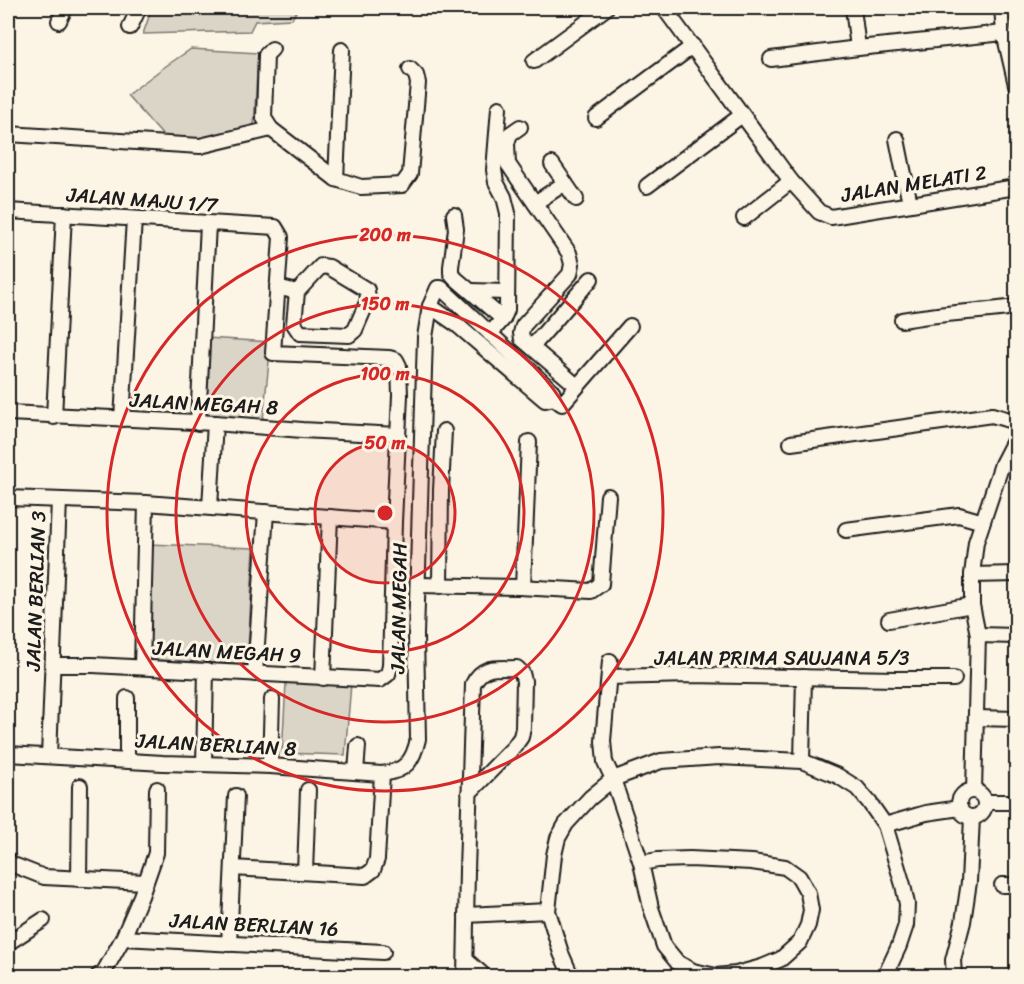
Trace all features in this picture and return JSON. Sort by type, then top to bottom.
[{"type":"street","points":[[59,21],[65,8]]},
{"type":"street","points":[[130,27],[139,8]]},
{"type":"street","points":[[534,61],[606,8]]},
{"type":"street","points":[[664,8],[791,181],[744,218]]},
{"type":"street","points":[[853,8],[858,48]]},
{"type":"street","points":[[1002,8],[1004,33],[1017,85]]},
{"type":"street","points":[[771,59],[1004,33]]},
{"type":"street","points":[[596,118],[693,46]]},
{"type":"street","points":[[272,49],[266,55],[264,118],[271,129],[336,179],[361,187],[402,185],[410,174],[418,83],[416,75],[410,69]]},
{"type":"street","points":[[336,179],[342,50]]},
{"type":"street","points":[[498,108],[494,170],[496,182],[504,197],[508,213],[507,310],[503,320],[490,334],[552,391],[554,398],[562,404],[630,326]]},
{"type":"street","points":[[647,186],[742,115]]},
{"type":"street","points":[[520,127],[510,134],[507,143],[508,164],[569,253],[572,264],[570,274],[523,326],[522,339],[577,386]]},
{"type":"street","points":[[8,135],[200,146],[271,129]]},
{"type":"street","points":[[897,139],[910,204]]},
{"type":"street","points":[[552,164],[576,199]]},
{"type":"street","name":"JALAN MELATI 2","points":[[791,181],[819,212],[831,218],[1017,187]]},
{"type":"street","points":[[535,203],[565,183]]},
{"type":"street","name":"JALAN MAJU 1/7","points":[[8,211],[275,227],[281,237],[277,288]]},
{"type":"street","points":[[54,417],[64,214]]},
{"type":"street","points":[[454,215],[456,229],[452,273],[503,320]]},
{"type":"street","points":[[122,419],[134,219]]},
{"type":"street","points":[[198,423],[208,224]]},
{"type":"street","points":[[321,266],[329,267],[367,290],[368,300],[355,330],[349,335],[300,333],[294,324],[297,292],[321,266]]},
{"type":"street","points":[[532,347],[591,279]]},
{"type":"street","points":[[297,292],[277,288],[273,353],[389,358],[396,360],[399,366],[400,395],[394,522]]},
{"type":"street","name":"JALAN MEGAH","points":[[415,753],[418,739],[416,635],[425,337],[430,306],[436,290],[441,288],[490,334]]},
{"type":"street","points":[[471,291],[506,292]]},
{"type":"street","points":[[430,306],[456,324],[545,399],[554,398]]},
{"type":"street","points":[[902,320],[934,314],[1017,307]]},
{"type":"street","points":[[425,337],[445,323],[456,324]]},
{"type":"street","name":"JALAN MEGAH 8","points":[[8,414],[215,423],[398,435]]},
{"type":"street","points":[[791,443],[992,415],[1017,422]]},
{"type":"street","points":[[210,507],[215,423]]},
{"type":"street","points":[[440,586],[444,431]]},
{"type":"street","points":[[974,790],[978,635],[972,605],[975,542],[1002,464],[1017,437]]},
{"type":"street","points":[[524,587],[528,442]]},
{"type":"street","points":[[418,585],[591,591],[601,584],[608,496]]},
{"type":"street","name":"JALAN MEGAH","points":[[8,498],[146,503],[394,522]]},
{"type":"street","name":"JALAN BERLIAN 3","points":[[49,756],[58,500]]},
{"type":"street","points":[[142,667],[146,503]]},
{"type":"street","points":[[255,674],[266,512]]},
{"type":"street","points":[[846,530],[959,515],[982,522]]},
{"type":"street","points":[[323,678],[330,517]]},
{"type":"street","name":"JALAN MEGAH 9","points":[[52,665],[142,667],[380,680],[388,674],[390,666],[394,522]]},
{"type":"street","points":[[972,575],[1017,574]]},
{"type":"street","points":[[889,620],[972,605]]},
{"type":"street","points":[[978,635],[1017,636]]},
{"type":"street","points":[[610,662],[603,741],[605,762],[613,778],[641,863],[651,908],[664,946],[678,963],[693,971],[716,976],[736,974],[781,959],[800,942],[808,925],[811,910],[808,893],[799,877],[785,867],[752,862],[690,859],[641,863]]},
{"type":"street","points":[[465,976],[469,793],[473,684],[477,676],[485,670],[517,668],[522,673],[524,681],[521,738],[469,793]]},
{"type":"street","points":[[204,764],[206,670]]},
{"type":"street","name":"JALAN PRIMA SAUJANA 5/3","points":[[609,677],[691,675],[954,679]]},
{"type":"street","points":[[802,761],[804,677]]},
{"type":"street","points":[[127,698],[127,760]]},
{"type":"street","points":[[270,766],[272,699]]},
{"type":"street","points":[[976,718],[1017,719]]},
{"type":"street","points":[[356,772],[358,746]]},
{"type":"street","name":"JALAN BERLIAN 8","points":[[8,754],[270,766],[382,774],[394,773],[407,764],[415,753]]},
{"type":"street","points":[[571,976],[548,911],[554,855],[558,838],[566,824],[613,778],[661,761],[719,757],[802,761],[838,776],[857,788],[869,802],[885,825],[907,904],[903,936],[885,976]]},
{"type":"street","points":[[233,868],[365,876],[373,870],[377,859],[382,774]]},
{"type":"street","points":[[79,879],[80,786]]},
{"type":"street","points":[[98,976],[104,972],[123,938],[156,853],[157,789]]},
{"type":"street","points":[[305,872],[308,790]]},
{"type":"street","points":[[974,790],[981,793],[986,802],[983,812],[972,817],[963,813],[960,808],[960,799],[966,792],[974,790]]},
{"type":"street","points":[[230,944],[236,796]]},
{"type":"street","points":[[986,802],[1017,802]]},
{"type":"street","points":[[885,825],[926,813],[960,808]]},
{"type":"street","points":[[956,974],[953,960],[968,898],[972,817]]},
{"type":"street","points":[[8,860],[11,864],[44,877],[146,882]]},
{"type":"street","points":[[466,915],[548,911]]},
{"type":"street","points":[[8,943],[44,920]]},
{"type":"street","name":"JALAN BERLIAN 16","points":[[123,938],[383,952]]},
{"type":"street","points":[[466,960],[482,976]]},
{"type":"shaded area","points":[[152,8],[298,8],[292,19],[255,21],[250,31],[143,34]]},
{"type":"shaded area","points":[[191,49],[258,53],[254,127],[208,141],[166,139],[127,95]]},
{"type":"shaded area","points":[[206,338],[271,342],[263,420],[203,417]]},
{"type":"shaded area","points":[[147,544],[254,548],[247,666],[146,660]]},
{"type":"shaded area","points":[[286,683],[351,684],[345,755],[282,753]]}]
